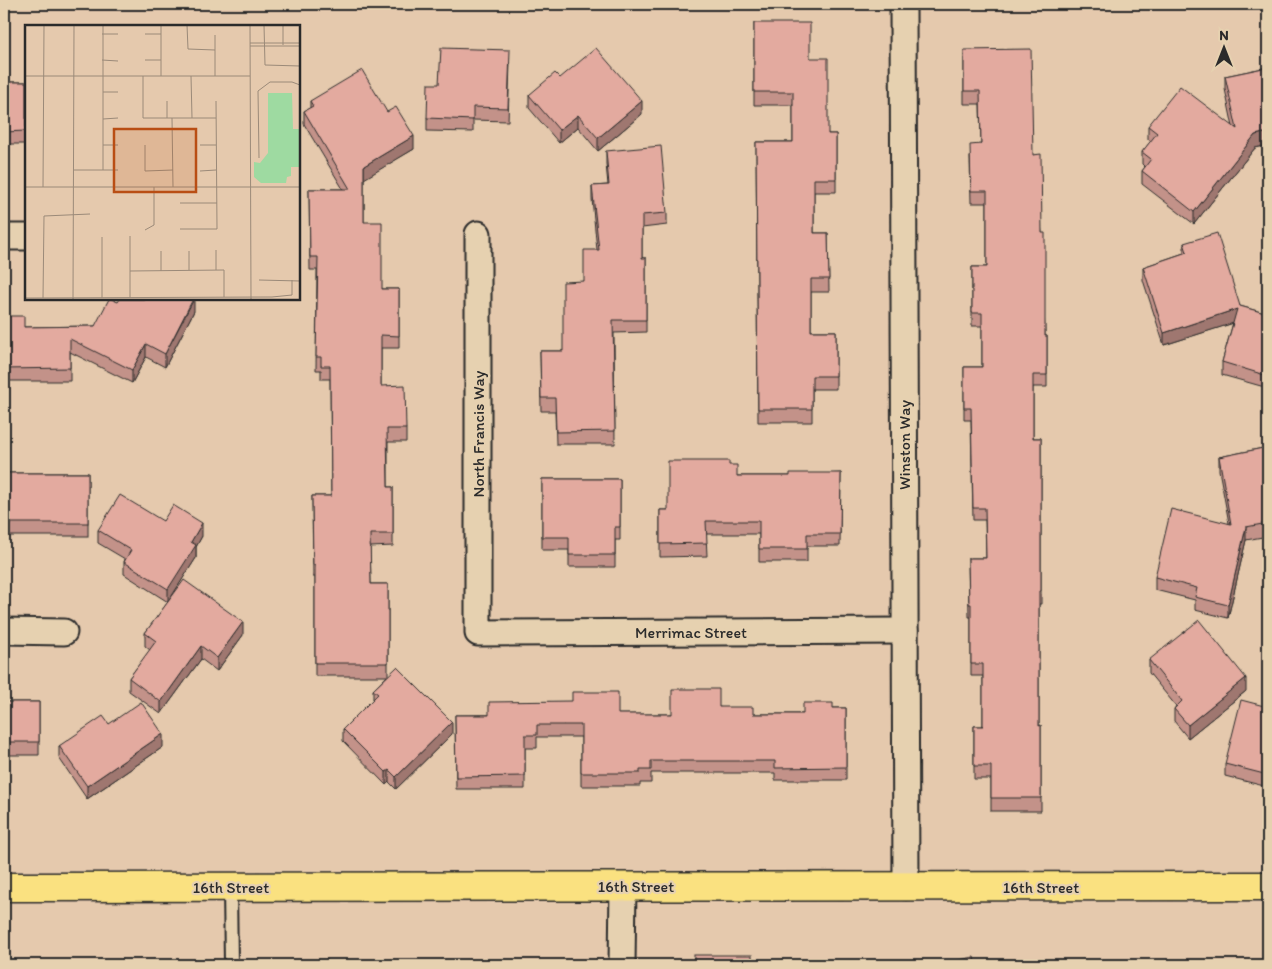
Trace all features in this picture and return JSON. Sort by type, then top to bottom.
[{"type":"main road","name":"16th Street","points":[[4,888],[1268,886]]},
{"type":"street","name":"Winston Way","points":[[903,4],[906,887]]},
{"type":"street","name":"North Francis Way","points":[[478,234],[478,633]]},
{"type":"street","points":[[4,237],[25,237]]},
{"type":"street","points":[[4,631],[64,632]]},
{"type":"street","name":"Merrimac Street","points":[[478,633],[905,631]]},
{"type":"street","points":[[622,886],[622,965]]},
{"type":"lane","points":[[230,887],[232,965]]},
{"type":"building","points":[[754,23],[810,23],[810,58],[828,58],[828,134],[836,134],[836,179],[814,179],[814,233],[828,233],[829,279],[811,279],[811,331],[836,331],[836,376],[812,376],[812,409],[758,409],[756,142],[793,142],[793,92],[754,92]]},
{"type":"building","points":[[441,48],[510,50],[508,108],[473,107],[473,120],[427,118],[428,84],[439,84]]},
{"type":"building","points":[[596,48],[642,101],[598,138],[578,115],[559,130],[529,95],[555,73],[560,78]]},
{"type":"building","points":[[1031,49],[1033,155],[1041,154],[1042,233],[1045,233],[1045,336],[1047,336],[1047,375],[1033,375],[1033,438],[1041,438],[1039,726],[1041,725],[1041,798],[991,798],[991,766],[974,766],[974,726],[983,726],[983,664],[971,664],[971,604],[969,604],[968,558],[986,558],[985,508],[973,508],[971,408],[964,408],[964,367],[982,367],[982,313],[972,313],[972,267],[987,267],[987,191],[971,191],[970,145],[981,144],[980,91],[964,91],[964,50]]},
{"type":"building","points":[[1268,67],[1268,132],[1255,135],[1194,212],[1142,171],[1151,159],[1142,152],[1157,133],[1148,126],[1180,86],[1237,129],[1225,76]]},
{"type":"building","points":[[362,70],[387,112],[396,107],[414,136],[364,166],[364,222],[382,222],[382,289],[399,289],[399,336],[381,335],[381,386],[405,385],[406,429],[387,429],[388,487],[393,487],[393,534],[370,534],[371,584],[388,584],[388,663],[315,663],[315,565],[313,565],[312,496],[331,496],[330,366],[321,366],[321,357],[316,357],[318,257],[310,257],[309,189],[350,189],[304,111],[313,106],[310,101]]},
{"type":"building","points":[[4,82],[25,82],[25,131],[4,132]]},
{"type":"building","points":[[661,146],[667,213],[642,215],[642,258],[646,258],[646,320],[613,320],[615,431],[556,432],[555,398],[541,398],[540,351],[563,351],[563,282],[584,281],[584,250],[599,250],[592,186],[609,185],[606,151]]},
{"type":"building","points":[[1217,233],[1240,306],[1268,314],[1268,376],[1222,362],[1237,309],[1164,333],[1143,267],[1187,252],[1184,243]]},
{"type":"building","points":[[108,300],[118,302],[119,300],[192,300],[165,354],[146,344],[132,370],[70,339],[70,368],[4,369],[4,316],[24,316],[24,327],[95,326]]},
{"type":"building","points":[[1268,447],[1268,523],[1246,527],[1228,605],[1195,597],[1197,588],[1155,577],[1171,509],[1231,524],[1219,457]]},
{"type":"building","points":[[668,461],[729,461],[729,465],[737,465],[737,476],[790,476],[790,473],[841,473],[840,534],[807,534],[807,549],[759,549],[759,521],[706,521],[707,543],[660,544],[660,510],[668,510]]},
{"type":"building","points":[[4,473],[88,473],[88,523],[4,523]]},
{"type":"building","points":[[542,479],[620,479],[620,527],[615,527],[615,555],[569,555],[569,537],[542,537]]},
{"type":"building","points":[[120,495],[163,521],[173,505],[202,523],[191,542],[196,545],[168,589],[124,562],[131,550],[98,530]]},
{"type":"building","points":[[184,580],[243,622],[217,658],[201,646],[161,702],[129,678],[156,641],[145,633]]},
{"type":"building","points":[[1199,620],[1246,678],[1188,725],[1174,709],[1182,701],[1149,660]]},
{"type":"building","points":[[397,667],[452,722],[396,777],[389,770],[386,772],[343,729],[378,694],[373,690]]},
{"type":"building","points":[[672,689],[719,689],[719,707],[753,707],[753,714],[803,714],[803,703],[833,703],[833,708],[846,708],[846,767],[775,768],[775,761],[651,761],[651,770],[640,770],[640,773],[581,773],[581,725],[537,725],[537,735],[525,735],[525,776],[456,777],[455,715],[489,715],[489,702],[572,701],[572,692],[618,692],[618,714],[672,714]]},
{"type":"building","points":[[4,693],[6,693],[6,702],[39,702],[39,742],[4,742]]},
{"type":"building","points":[[1241,700],[1268,707],[1268,775],[1225,764]]},
{"type":"building","points":[[141,702],[163,734],[87,786],[59,746],[103,716],[109,724]]},
{"type":"building","points":[[694,955],[752,955],[752,965],[694,965]]},
{"type":"building","points":[[974,957],[976,965],[935,965]]},
{"type":"building","points":[[328,960],[328,965],[298,965],[298,961]]}]
